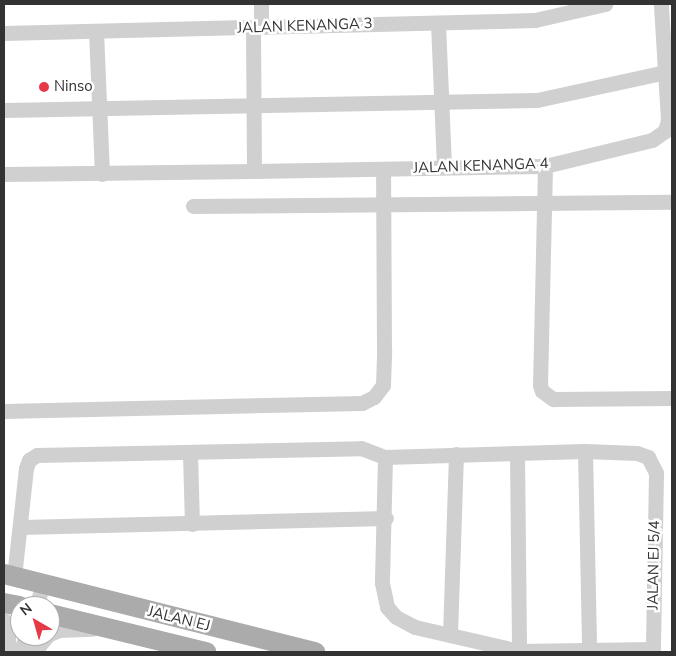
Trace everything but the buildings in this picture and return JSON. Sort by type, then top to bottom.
[{"type":"main road","name":"JALAN EJ","points":[[9,575],[315,652]]},
{"type":"main road","name":"JALAN EJ","points":[[60,617],[103,629],[206,652]]},
{"type":"street","points":[[254,171],[257,27],[261,4]]},
{"type":"street","name":"JALAN KENANGA 3","points":[[4,33],[535,20],[605,4]]},
{"type":"street","name":"JALAN KENANGA 4","points":[[4,174],[546,166],[652,140],[662,135],[668,120],[661,4]]},
{"type":"street","points":[[438,22],[444,167]]},
{"type":"street","points":[[96,31],[102,174]]},
{"type":"street","points":[[4,110],[537,100],[665,72]]},
{"type":"street","points":[[546,166],[542,392],[553,398],[672,398]]},
{"type":"street","points":[[4,411],[369,401],[383,385],[385,203],[383,168]]},
{"type":"street","points":[[192,206],[672,202]]},
{"type":"street","points":[[9,575],[20,527],[29,460],[42,454],[190,453],[361,448],[385,458],[456,454],[585,451],[589,650]]},
{"type":"street","name":"JALAN EJ 5/4","points":[[585,451],[643,454],[652,461],[656,478],[653,651]]},
{"type":"street","points":[[190,453],[192,524]]},
{"type":"street","points":[[450,635],[456,454]]},
{"type":"street","points":[[517,454],[519,651]]},
{"type":"street","points":[[385,458],[386,518],[382,583],[387,607],[406,623],[519,651],[653,651]]},
{"type":"street","points":[[20,527],[386,518]]},
{"type":"street","points":[[39,596],[43,585]]},
{"type":"street","points":[[4,620],[8,631],[8,652]]},
{"type":"street","points":[[60,630],[103,629]]},
{"type":"place","name":"Ninso","points":[[44,87]]}]
